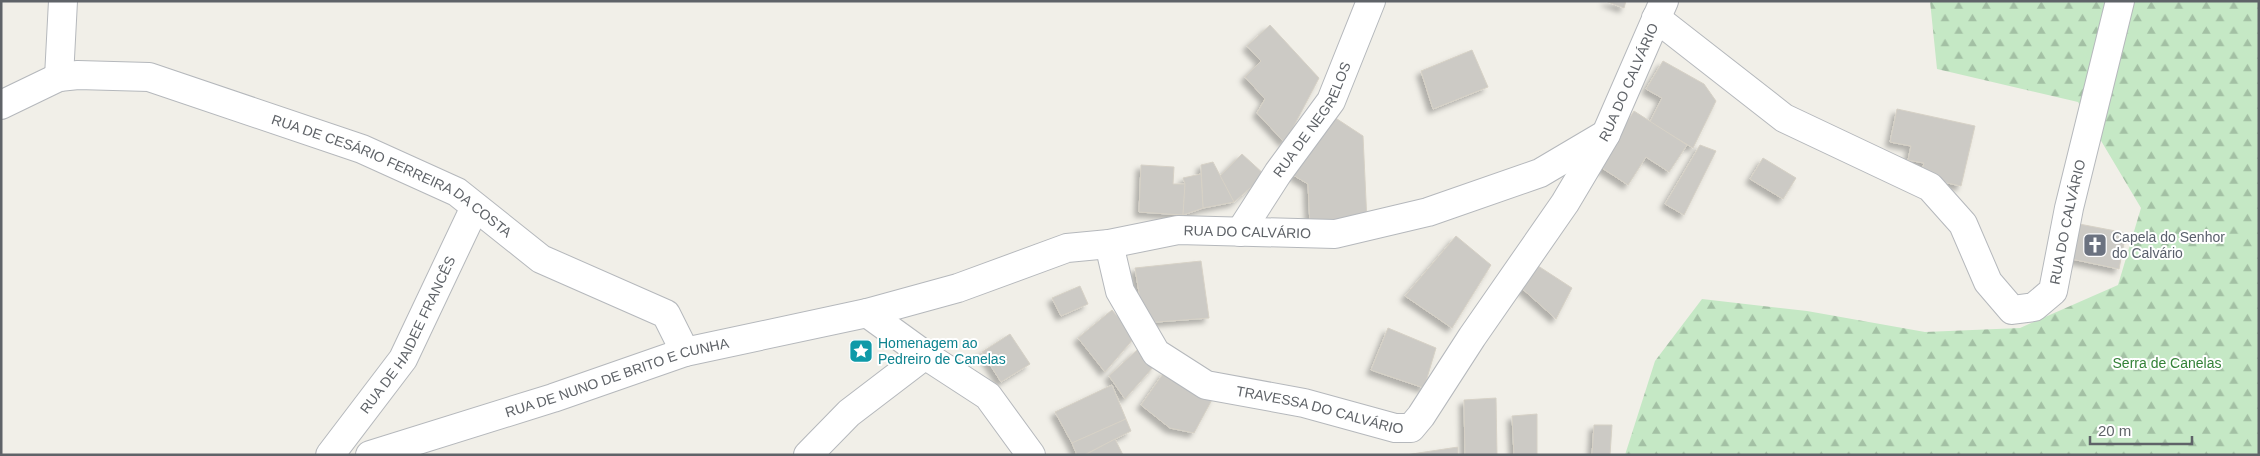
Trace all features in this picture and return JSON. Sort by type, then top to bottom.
[{"type":"street","points":[[1,105],[59,77],[63,1]]},
{"type":"street","name":"RUA DE NEGRELOS","points":[[1240,232],[1278,173],[1331,101],[1371,1]]},
{"type":"street","name":"RUA DO CALVÁRIO","points":[[867,313],[958,288],[1067,248],[1109,244],[1178,230],[1335,234],[1428,212],[1540,173],[1606,134],[1660,10],[1784,118],[1930,187],[1963,224],[1988,282],[2012,310],[2034,307],[2053,291],[2070,208],[2120,1]]},
{"type":"street","name":"RUA DE CESÁRIO FERREIRA DA COSTA","points":[[59,77],[78,75],[149,77],[362,148],[457,192],[541,259],[666,314],[685,352]]},
{"type":"street","name":"TRAVESSA DO CALVÁRIO","points":[[1109,244],[1120,291],[1156,353],[1206,386],[1304,403],[1395,428],[1412,428],[1472,337],[1565,203],[1606,134]]},
{"type":"street","name":"RUA DE HAIDEE FRANCÊS","points":[[330,455],[404,359],[475,207]]},
{"type":"street","points":[[867,313],[924,355],[988,396],[1031,455]]},
{"type":"street","name":"RUA DE NUNO DE BRITO E CUNHA","points":[[370,455],[552,398],[685,352],[867,313]]},
{"type":"street","points":[[808,455],[849,413],[924,355]]},
{"type":"green space","name":"Serra de Canelas","points":[[1930,1],[2259,1],[2259,455],[1625,455],[1655,361],[1702,299],[1807,311],[1925,332],[2020,328],[2118,285],[2141,208],[2078,102],[1937,69]]},
{"type":"building","points":[[1605,1],[1626,1],[1624,8]]},
{"type":"building","points":[[1270,25],[1319,78],[1285,143],[1257,113],[1265,99],[1245,77],[1261,61],[1247,46]]},
{"type":"building","points":[[1472,50],[1488,87],[1433,109],[1421,71]]},
{"type":"building","points":[[1663,61],[1704,84],[1716,101],[1693,148],[1650,122],[1662,98],[1646,89]]},
{"type":"building","points":[[1897,109],[1975,126],[1961,186],[1920,177],[1924,163],[1908,160],[1911,146],[1890,142]]},
{"type":"building","points":[[1634,111],[1687,145],[1669,172],[1646,157],[1628,185],[1599,166]]},
{"type":"building","points":[[1331,115],[1363,136],[1367,222],[1310,225],[1308,184],[1293,175]]},
{"type":"building","points":[[1700,145],[1716,151],[1684,215],[1665,204]]},
{"type":"building","points":[[1242,154],[1265,175],[1234,202],[1220,176]]},
{"type":"building","points":[[1763,158],[1796,178],[1783,199],[1750,179]]},
{"type":"building","points":[[1213,162],[1234,202],[1203,208],[1201,165]]},
{"type":"building","points":[[1141,165],[1174,167],[1173,184],[1185,184],[1183,215],[1139,212]]},
{"type":"building","points":[[1201,174],[1203,208],[1183,215],[1185,184],[1183,178]]},
{"type":"building","points":[[2074,223],[2126,233],[2119,269],[2067,258]]},
{"type":"building","points":[[1456,236],[1491,265],[1452,328],[1405,296]]},
{"type":"building","points":[[1201,261],[1209,318],[1144,323],[1135,268]]},
{"type":"building","points":[[1532,262],[1572,288],[1556,319],[1517,284]]},
{"type":"building","points":[[1080,286],[1088,304],[1061,316],[1052,298]]},
{"type":"building","points":[[1112,310],[1135,337],[1105,372],[1078,338]]},
{"type":"building","points":[[1388,328],[1436,348],[1424,388],[1371,370]]},
{"type":"building","points":[[1010,334],[1030,364],[1001,382],[982,352]]},
{"type":"building","points":[[1138,349],[1155,365],[1125,399],[1109,376]]},
{"type":"building","points":[[1165,371],[1214,396],[1194,433],[1170,428],[1141,405]]},
{"type":"building","points":[[1112,385],[1126,419],[1072,443],[1055,412]]},
{"type":"building","points":[[1496,398],[1497,455],[1465,455],[1464,400]]},
{"type":"building","points":[[1537,414],[1537,455],[1514,455],[1512,416]]},
{"type":"building","points":[[1126,419],[1131,431],[1084,455],[1077,455],[1072,443]]},
{"type":"building","points":[[1594,425],[1612,425],[1610,455],[1592,455]]},
{"type":"building","points":[[1115,439],[1123,455],[1085,455]]},
{"type":"building","points":[[1458,447],[1458,455],[1405,455]]},
{"type":"place","name":"Capela do Senhor do Calvário","points":[[2095,245]]},
{"type":"place","name":"Homenagem ao Pedreiro de Canelas","points":[[861,351]]}]
